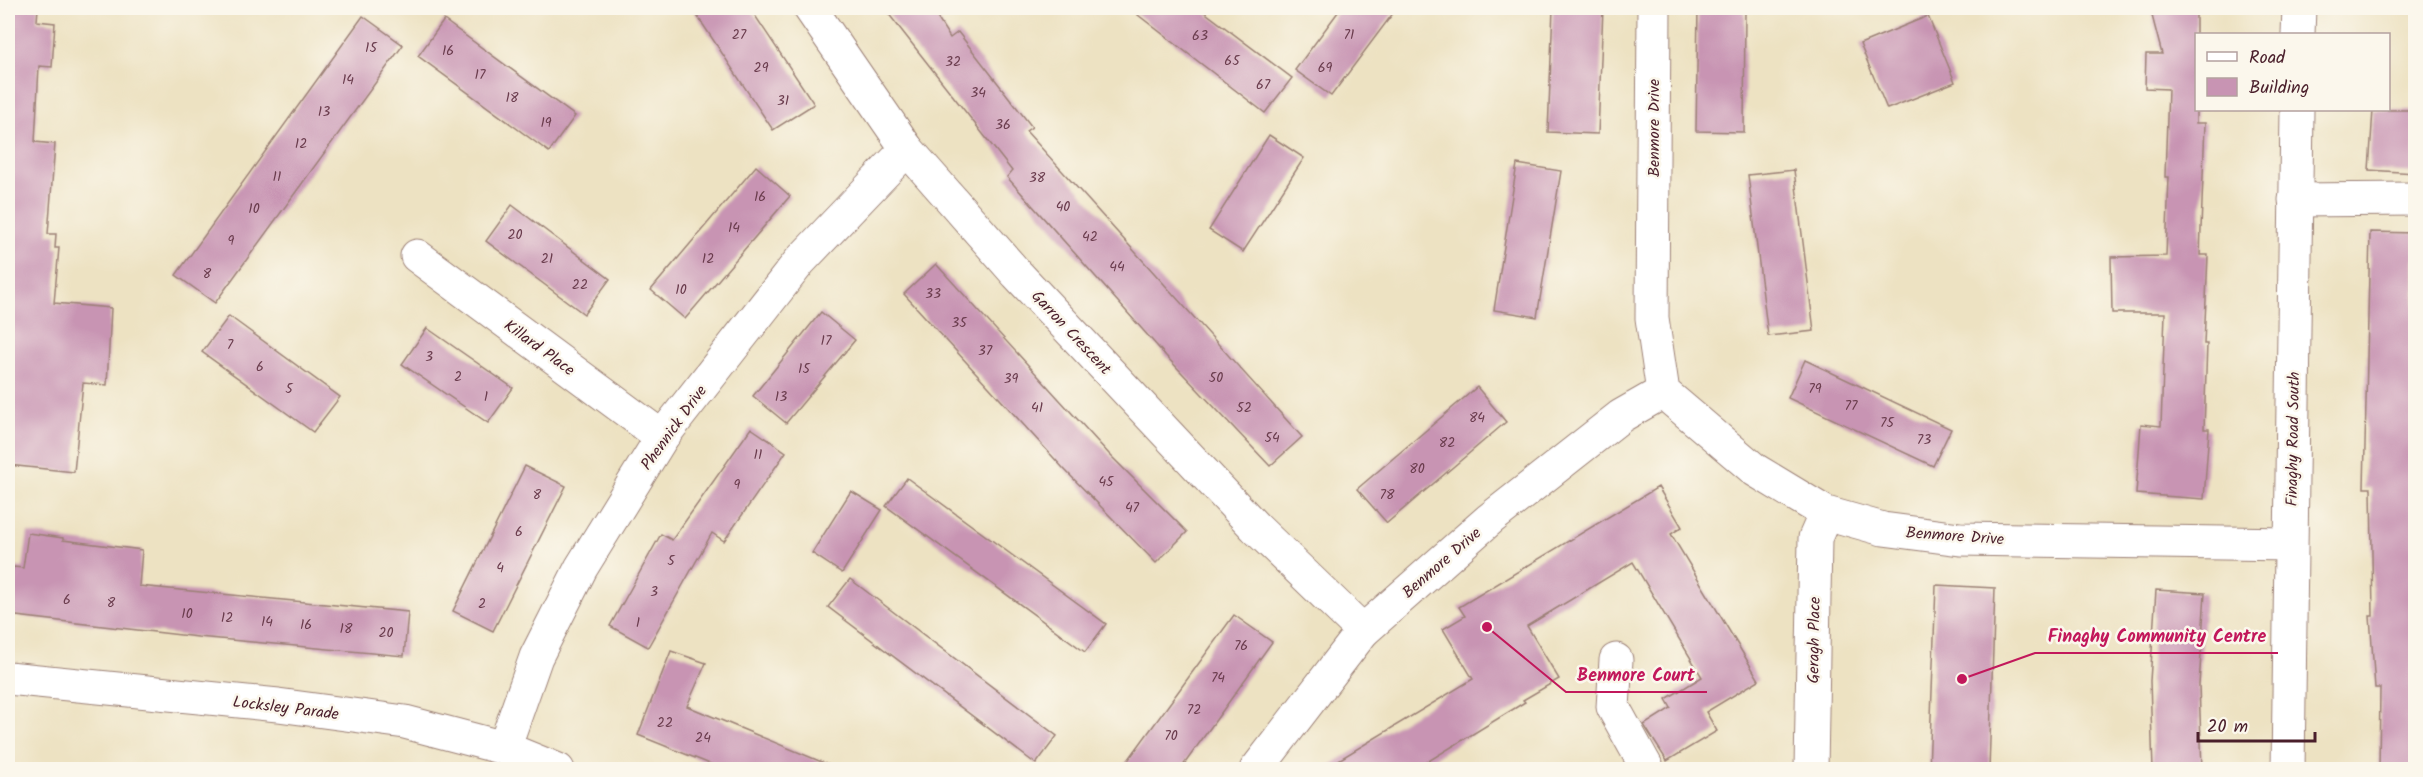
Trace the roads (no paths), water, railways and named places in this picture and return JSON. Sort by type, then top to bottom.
[{"type":"street","name":"Garron Crescent","points":[[810,8],[907,149],[1017,274],[1241,513],[1363,631]]},
{"type":"street","name":"Benmore Drive","points":[[1654,8],[1652,318],[1663,392],[1755,470],[1826,513],[1883,529],[1960,539],[2290,544]]},
{"type":"street","points":[[2298,33],[2299,8]]},
{"type":"street","name":"Finaghy Road South","points":[[2288,770],[2297,111]]},
{"type":"street","name":"Phennick Drive","points":[[504,747],[537,657],[581,568],[662,437],[800,261],[907,149]]},
{"type":"street","points":[[2295,200],[2415,199]]},
{"type":"street","name":"Killard Place","points":[[417,256],[662,437]]},
{"type":"street","name":"Benmore Drive","points":[[1256,770],[1363,631],[1490,519],[1622,416],[1663,392]]},
{"type":"street","name":"Geragh Place","points":[[1811,770],[1815,538],[1826,513]]},
{"type":"street","points":[[1616,660],[1613,706],[1648,770]]},
{"type":"street","name":"Locksley Parade","points":[[8,678],[278,705],[405,722],[504,747],[558,770]]},
{"type":"place","name":"Benmore Court","points":[[1487,627]]},
{"type":"place","name":"Finaghy Community Centre","points":[[1962,679]]}]
